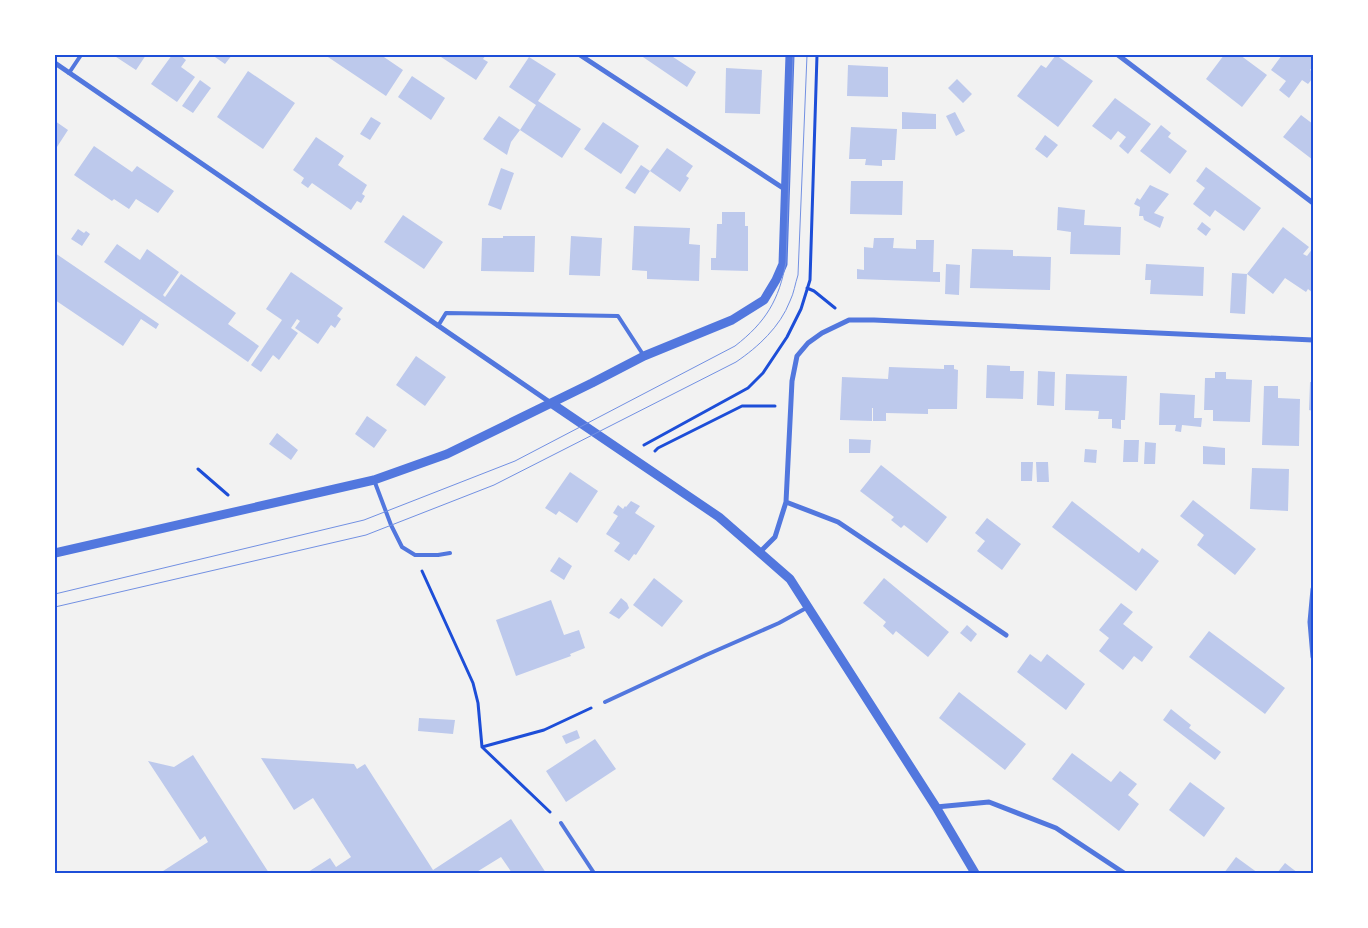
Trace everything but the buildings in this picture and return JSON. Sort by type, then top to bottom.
[{"type":"street","points":[[580,55],[786,190]]},
{"type":"street","points":[[55,553],[374,480],[447,454],[644,356],[732,320],[764,300],[783,264],[790,55]]},
{"type":"street","points":[[1118,55],[1313,203]]},
{"type":"street","points":[[55,63],[719,517],[760,552],[790,579],[936,807],[975,873]]},
{"type":"street","points":[[760,552],[775,537],[786,502],[790,405],[797,356],[808,343],[822,333],[849,320],[1313,340]]},
{"type":"street","points":[[786,502],[838,522],[1006,635]]},
{"type":"street","points":[[1313,589],[1310,622],[1313,657]]},
{"type":"street","points":[[936,807],[989,802],[1056,828],[1124,873]]},
{"type":"lane","points":[[68,72],[80,55]]},
{"type":"lane","points":[[438,326],[446,313],[618,316],[644,356]]},
{"type":"lane","points":[[374,480],[391,525],[402,546],[415,555],[450,553]]},
{"type":"lane","points":[[605,702],[779,623],[808,607]]},
{"type":"lane","points":[[561,822],[594,873]]},
{"type":"path","points":[[627,454],[748,388],[767,367],[787,337],[800,309],[810,280],[817,55]]},
{"type":"path","points":[[807,288],[814,291],[849,320]]},
{"type":"path","points":[[642,464],[658,448],[742,406],[790,405]]},
{"type":"path","points":[[198,469],[245,510]]},
{"type":"path","points":[[415,555],[473,683],[478,703],[482,747],[561,822]]},
{"type":"path","points":[[482,747],[544,730],[605,702]]},
{"type":"tram line","points":[[55,594],[364,520],[515,461],[735,346],[755,328],[770,309],[779,288],[786,262],[793,55]]},
{"type":"tram line","points":[[55,607],[366,535],[494,485],[736,362],[768,336],[774,328],[786,310],[798,275],[807,55]]}]
